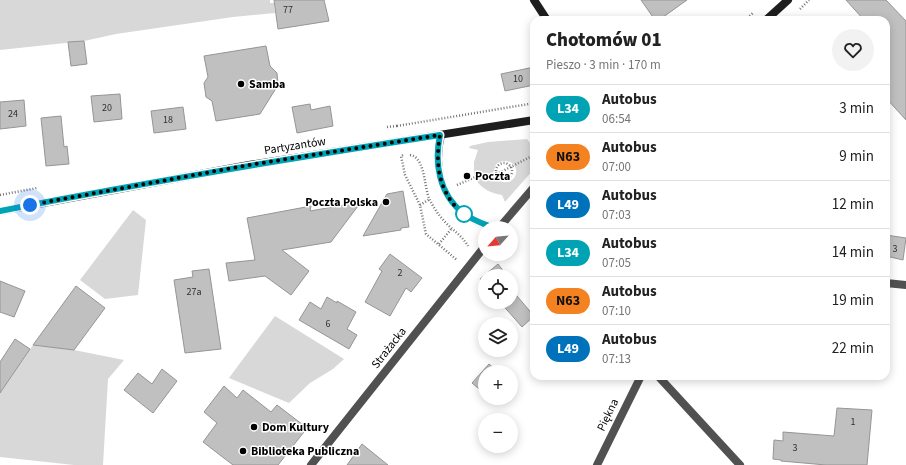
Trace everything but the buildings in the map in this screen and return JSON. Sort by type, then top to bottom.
[{"type":"street","points":[[534,0],[544,16]]},
{"type":"street","points":[[770,16],[788,0]]},
{"type":"street","name":"Partyzantów","points":[[0,211],[249,165],[530,121]]},
{"type":"street","points":[[440,135],[438,164],[441,182],[451,201],[464,214],[479,221]]},
{"type":"street","points":[[505,221],[530,193]]},
{"type":"street","name":"Strażacka","points":[[311,465],[478,255]]},
{"type":"street","points":[[890,283],[906,285]]},
{"type":"street","name":"Piękna","points":[[597,465],[639,380]]},
{"type":"street","points":[[662,380],[740,465]]},
{"type":"path","points":[[397,126],[530,104]]},
{"type":"path","points":[[401,156],[405,175],[420,205],[426,234],[460,263]]},
{"type":"path","points":[[420,205],[475,177],[489,177],[498,174],[530,157]]},
{"type":"path","points":[[506,163],[511,167],[512,174],[507,178],[501,178],[496,171],[500,164],[506,163]]},
{"type":"path","points":[[438,244],[452,228]]},
{"type":"shaded area","points":[[0,0],[270,0],[270,3],[274,3],[275,13],[233,17],[116,34],[84,41],[0,50]]},
{"type":"shaded area","points":[[527,139],[530,143],[530,174],[505,202],[502,195],[494,193],[481,186],[476,180],[496,178],[503,182],[510,181],[516,174],[515,166],[513,164],[506,161],[499,162],[496,164],[493,173],[474,175],[474,162],[478,150],[469,148],[470,146],[488,142]]},
{"type":"shaded area","points":[[133,210],[146,220],[138,295],[105,299],[80,280]]},
{"type":"shaded area","points":[[275,316],[344,359],[333,369],[310,383],[289,403],[229,378]]},
{"type":"shaded area","points":[[33,345],[74,350],[124,360],[108,379],[103,465],[74,465],[0,457],[0,393]]},
{"type":"bus line","name":"L34","points":[[0,211],[249,165],[440,135],[438,164],[441,182],[451,201],[464,214],[478,222]]},
{"type":"place","name":"Samba","points":[[241,84]]},
{"type":"place","name":"Poczta","points":[[467,176]]},
{"type":"place","name":"Poczta Polska","points":[[386,202]]},
{"type":"place","name":"Dom Kultury","points":[[254,427]]},
{"type":"place","name":"Biblioteka Publiczna","points":[[243,451]]},
{"type":"route","points":[[30,205],[249,165],[440,135],[438,164],[441,182],[451,201],[464,214]]}]
